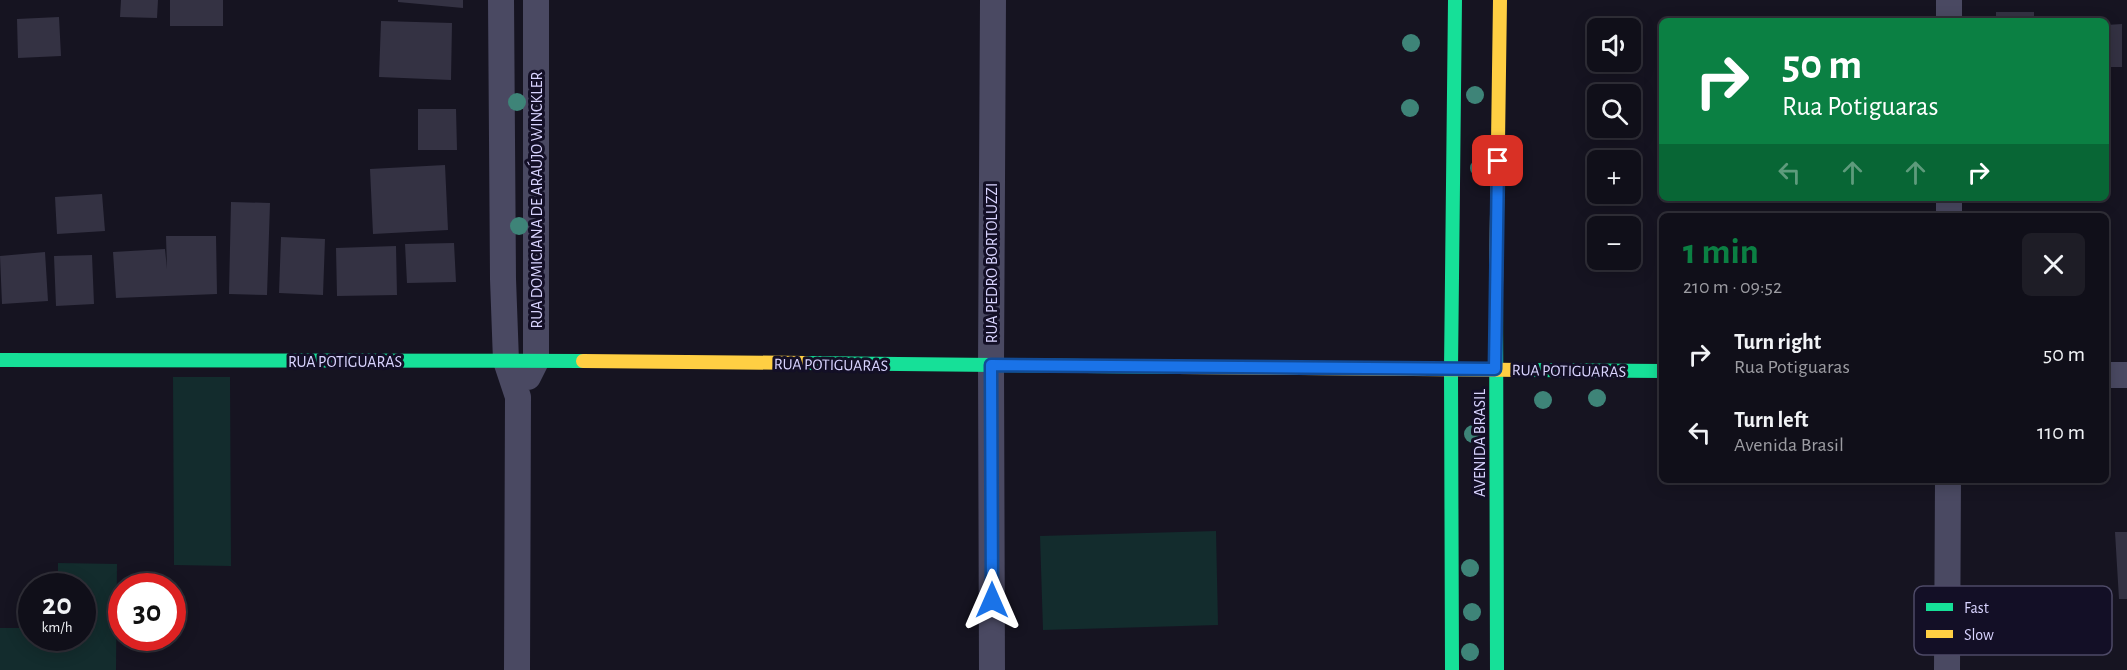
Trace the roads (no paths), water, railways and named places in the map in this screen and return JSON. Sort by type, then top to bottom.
[{"type":"street","name":"RUA DOMICIANA DE ARAÚJO WINCKLER","points":[[501,0],[506,361],[518,397],[518,670]]},
{"type":"street","name":"RUA DOMICIANA DE ARAÚJO WINCKLER","points":[[518,397],[536,361],[536,0]]},
{"type":"street","name":"RUA PEDRO BORTOLUZZI","points":[[992,670],[993,0]]},
{"type":"street","name":"AVENIDA BRASIL","points":[[1452,670],[1451,369],[1455,0]]},
{"type":"street","name":"AVENIDA BRASIL","points":[[1497,670],[1495,369],[1500,0]]},
{"type":"street","points":[[1949,0],[1949,18]]},
{"type":"street","points":[[501,58],[536,60]]},
{"type":"street","points":[[502,177],[535,178]]},
{"type":"street","name":"RUA POTIGUARAS","points":[[0,360],[536,361],[1659,371]]},
{"type":"street","points":[[2109,375],[2127,375]]},
{"type":"street","points":[[1947,586],[1948,483]]},
{"type":"street","points":[[1947,655],[1947,670]]}]
